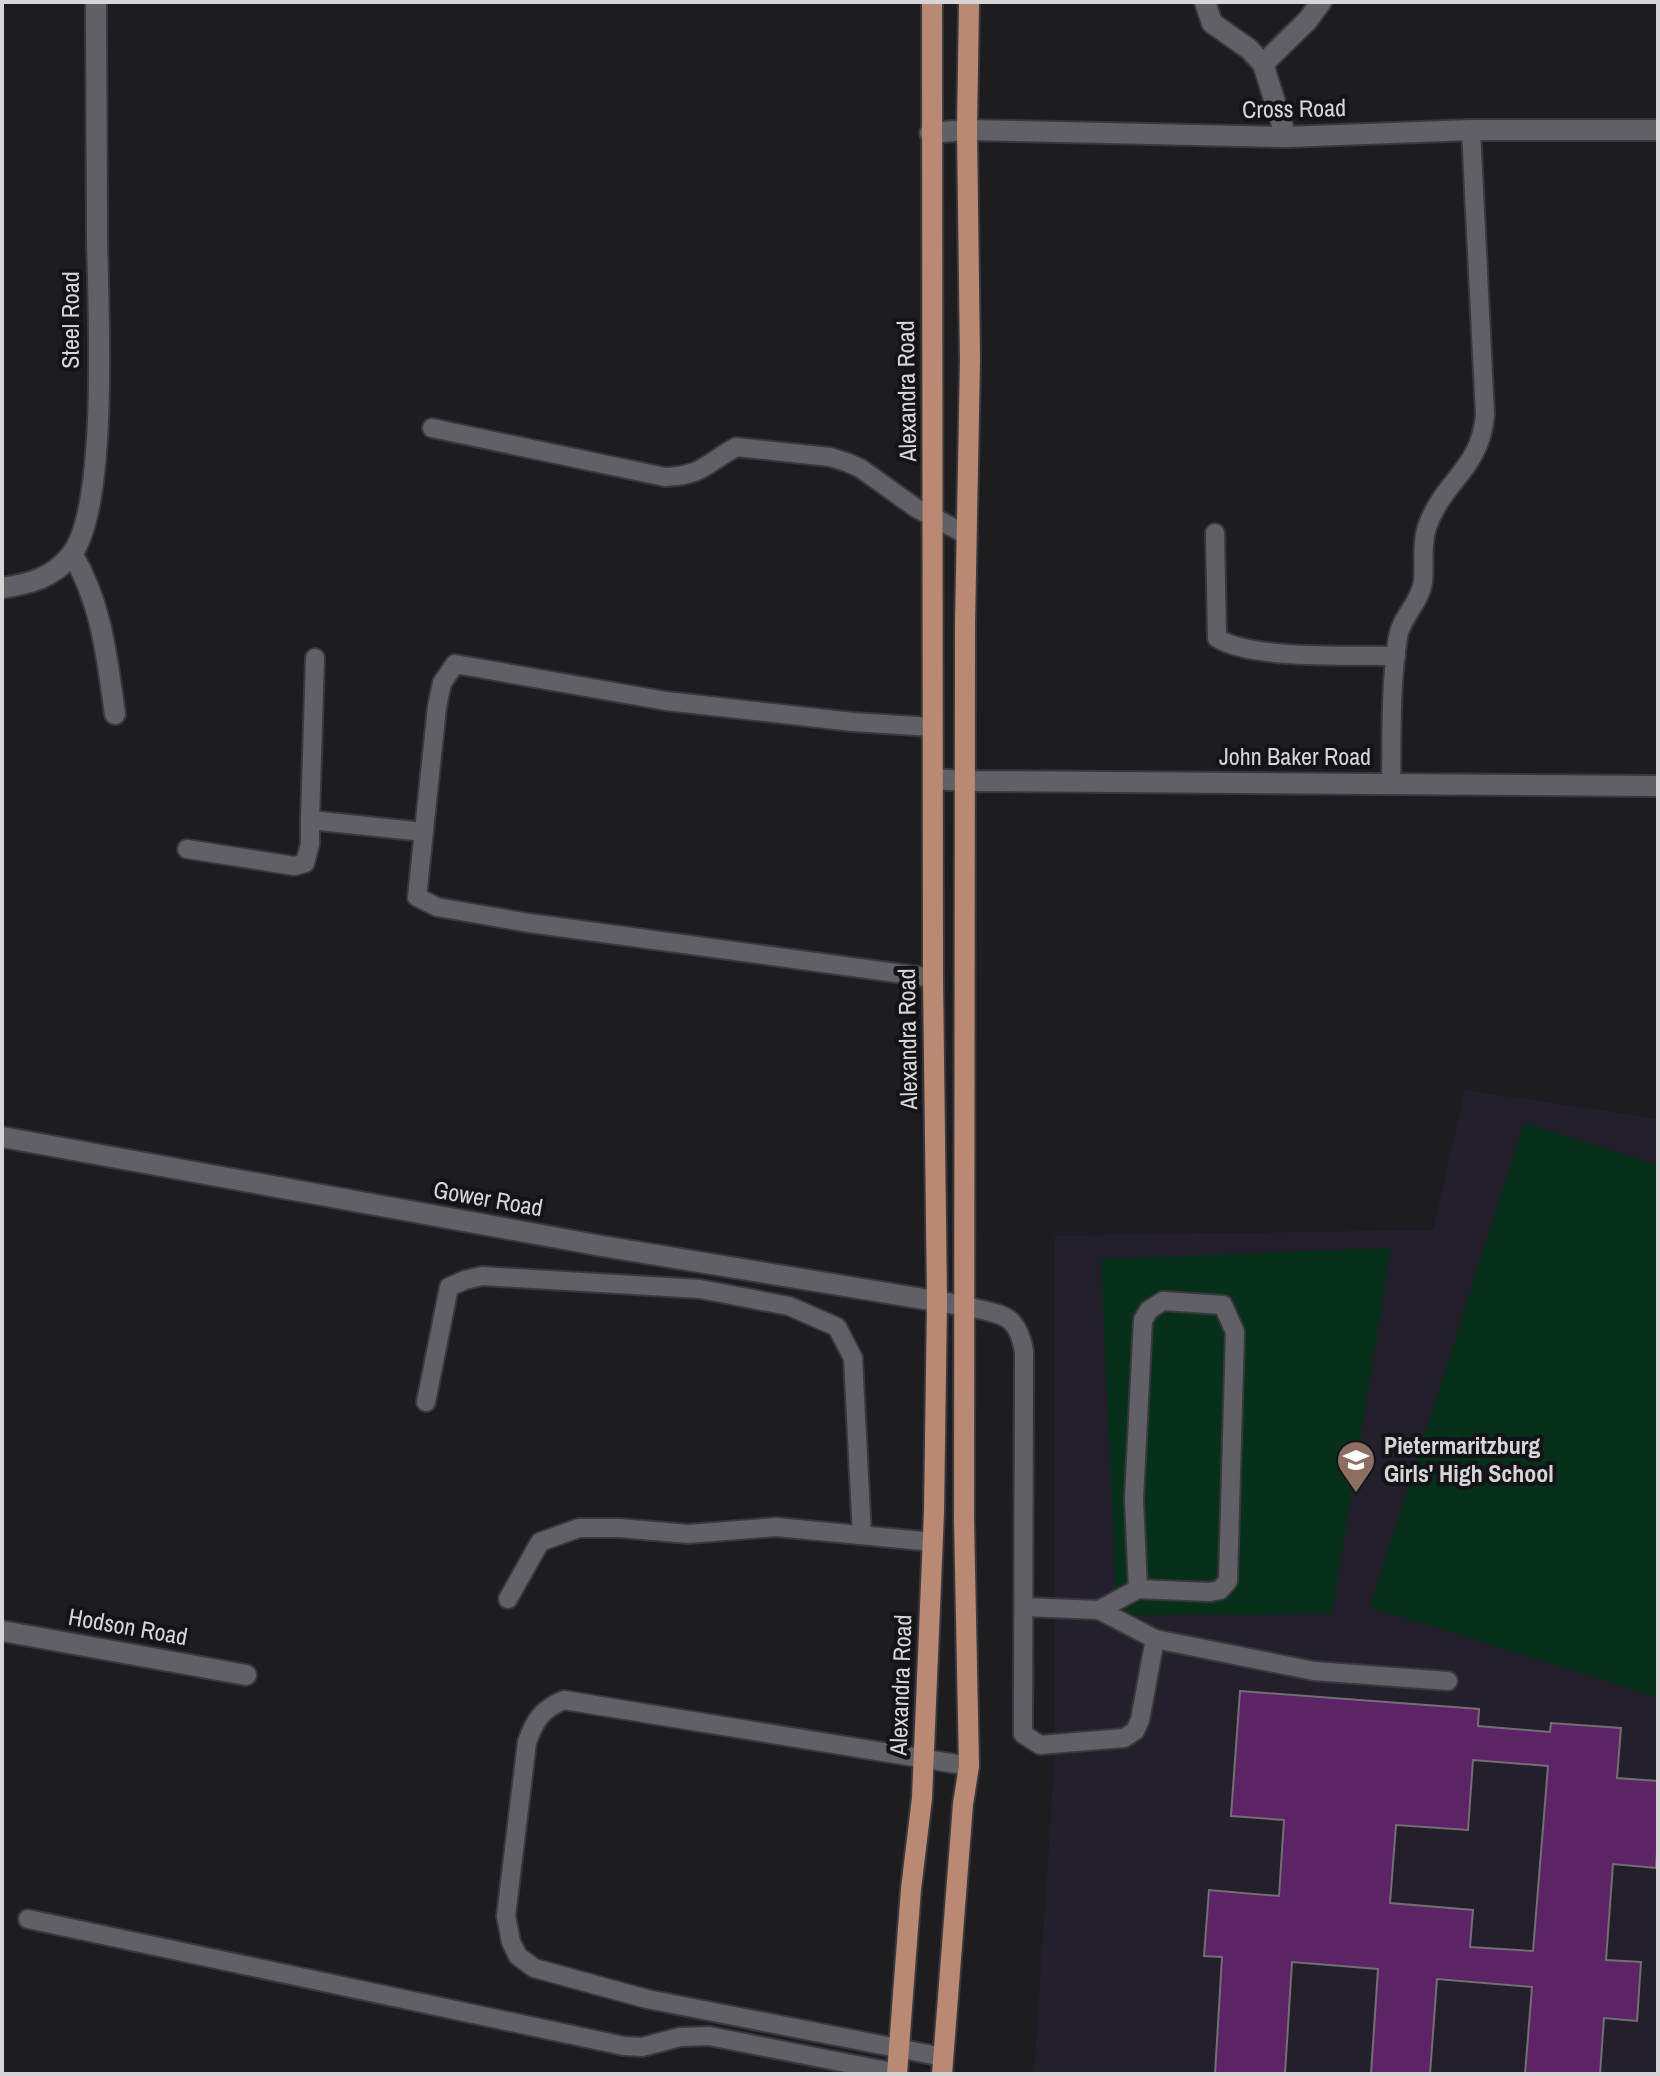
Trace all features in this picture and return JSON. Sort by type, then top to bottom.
[{"type":"main road","name":"Alexandra Road","points":[[897,2074],[924,1757],[933,1542],[937,1300],[933,978],[935,517],[930,133],[932,2]]},
{"type":"main road","points":[[942,2065],[963,1804],[969,1766],[964,1519],[969,2]]},
{"type":"street","name":"Steel Road","points":[[2,588],[34,584],[55,571],[72,554],[87,521],[97,446],[96,2]]},
{"type":"street","points":[[1205,2],[1212,23],[1249,49],[1263,64],[1286,137]]},
{"type":"street","points":[[1263,64],[1308,20],[1321,2]]},
{"type":"street","name":"Cross Road","points":[[930,133],[967,130],[1286,137],[1471,130],[1658,130]]},
{"type":"street","points":[[72,554],[86,576],[103,635],[115,714]]},
{"type":"street","name":"John Baker Road","points":[[933,779],[1658,786]]},
{"type":"street","name":"Gower Road","points":[[2,1137],[602,1246],[966,1306]]},
{"type":"street","name":"Hodson Road","points":[[2,1631],[246,1675]]},
{"type":"lane","points":[[1391,784],[1398,633],[1419,598],[1423,581],[1425,531],[1436,505],[1472,461],[1483,437],[1485,415],[1471,130]]},
{"type":"lane","points":[[432,428],[665,477],[707,468],[736,447],[830,457],[860,468],[916,508],[967,535]]},
{"type":"lane","points":[[1215,533],[1217,638],[1228,645],[1268,652],[1396,656]]},
{"type":"lane","points":[[187,849],[294,866],[305,863],[310,844],[315,658]]},
{"type":"lane","points":[[933,727],[853,722],[666,701],[455,664],[442,683],[437,707],[417,897],[437,907],[529,923],[933,978]]},
{"type":"lane","points":[[310,820],[424,832]]},
{"type":"lane","points":[[426,1402],[449,1287],[465,1280],[482,1276],[700,1289],[789,1306],[837,1327],[853,1358],[862,1535]]},
{"type":"lane","points":[[1099,1610],[1138,1589],[1210,1592],[1220,1590],[1228,1581],[1235,1332],[1223,1305],[1163,1301],[1149,1310],[1143,1320],[1134,1499],[1138,1589]]},
{"type":"lane","points":[[966,1306],[1009,1317],[1021,1332],[1023,1341],[1023,1734],[1040,1745],[1124,1738],[1135,1731],[1140,1720],[1155,1639]]},
{"type":"lane","points":[[508,1599],[540,1542],[579,1528],[688,1534],[776,1527],[933,1542]]},
{"type":"lane","points":[[1025,1607],[1099,1610],[1155,1639],[1314,1671],[1448,1681]]},
{"type":"lane","points":[[942,2065],[901,2048],[647,1999],[534,1968],[518,1956],[511,1942],[506,1916],[527,1742],[535,1722],[547,1707],[564,1700],[969,1766]]},
{"type":"lane","points":[[28,1919],[624,2046],[642,2047],[680,2037],[709,2036],[897,2074]]},
{"type":"shaded area","name":"Pietermaritzburg Girls' High School","points":[[1465,1090],[1658,1119],[1658,2074],[1034,2074],[1055,1752],[1055,1236],[1433,1230]]},
{"type":"green space","points":[[1524,1123],[1658,1165],[1658,1697],[1370,1607]]},
{"type":"green space","points":[[1391,1248],[1332,1614],[1117,1615],[1101,1259]]},
{"type":"building","points":[[1240,1691],[1479,1709],[1478,1726],[1550,1732],[1551,1723],[1621,1728],[1617,1778],[1658,1781],[1656,1868],[1613,1864],[1606,1960],[1641,1962],[1637,2021],[1604,2018],[1600,2074],[1525,2074],[1532,1987],[1437,1979],[1430,2074],[1371,2074],[1378,1969],[1292,1962],[1285,2074],[1215,2074],[1222,1957],[1204,1956],[1209,1890],[1279,1896],[1284,1820],[1231,1816]],"holes":[[[1473,1760],[1548,1766],[1533,1951],[1470,1947],[1473,1910],[1390,1903],[1396,1825],[1468,1830]]]},
{"type":"place","name":"Pietermaritzburg Girls' High School","points":[[1356,1494]]}]
